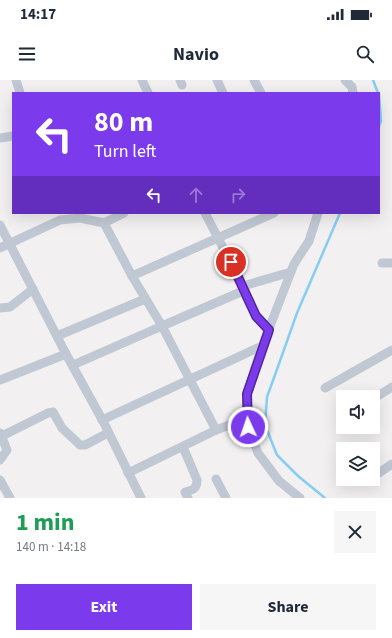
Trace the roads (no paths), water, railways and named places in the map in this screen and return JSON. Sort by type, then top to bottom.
[{"type":"street","points":[[16,80],[20,92]]},
{"type":"street","points":[[142,80],[148,92]]},
{"type":"street","points":[[217,80],[223,92]]},
{"type":"street","points":[[254,80],[260,92]]},
{"type":"street","points":[[345,80],[352,87],[353,92]]},
{"type":"street","points":[[0,138],[12,136]]},
{"type":"street","points":[[0,248],[65,219],[80,218],[104,222],[122,214]]},
{"type":"street","points":[[205,214],[219,237],[256,316],[269,330]]},
{"type":"street","points":[[132,276],[272,214]]},
{"type":"street","points":[[300,498],[279,481],[258,453],[248,427],[247,394],[262,346],[294,264],[310,241],[318,214]]},
{"type":"street","points":[[104,222],[132,276],[162,326],[188,379],[216,430]]},
{"type":"street","points":[[0,225],[66,354],[102,420],[140,498]]},
{"type":"street","points":[[382,263],[392,263]]},
{"type":"street","points":[[73,365],[243,288],[291,272]]},
{"type":"street","points":[[0,308],[10,307],[33,289]]},
{"type":"street","points":[[57,336],[145,299]]},
{"type":"street","points":[[102,420],[262,346]]},
{"type":"street","points":[[326,388],[392,350]]},
{"type":"street","points":[[0,380],[66,354]]},
{"type":"street","points":[[380,395],[392,387]]},
{"type":"street","points":[[0,460],[7,450],[1,436],[48,413],[53,412],[62,428],[80,445],[85,445],[108,433]]},
{"type":"street","points":[[128,473],[216,430],[248,418]]},
{"type":"street","points":[[183,447],[197,480],[197,486],[194,490],[185,492],[188,498]]},
{"type":"street","points":[[380,472],[392,464]]},
{"type":"street","points":[[216,479],[226,498]]},
{"type":"street","points":[[0,480],[10,498]]},
{"type":"waterway","points":[[373,80],[378,92]]},
{"type":"waterway","points":[[380,108],[380,124]]},
{"type":"waterway","points":[[325,498],[298,476],[277,455],[265,425],[267,397],[297,313],[340,214]]}]
